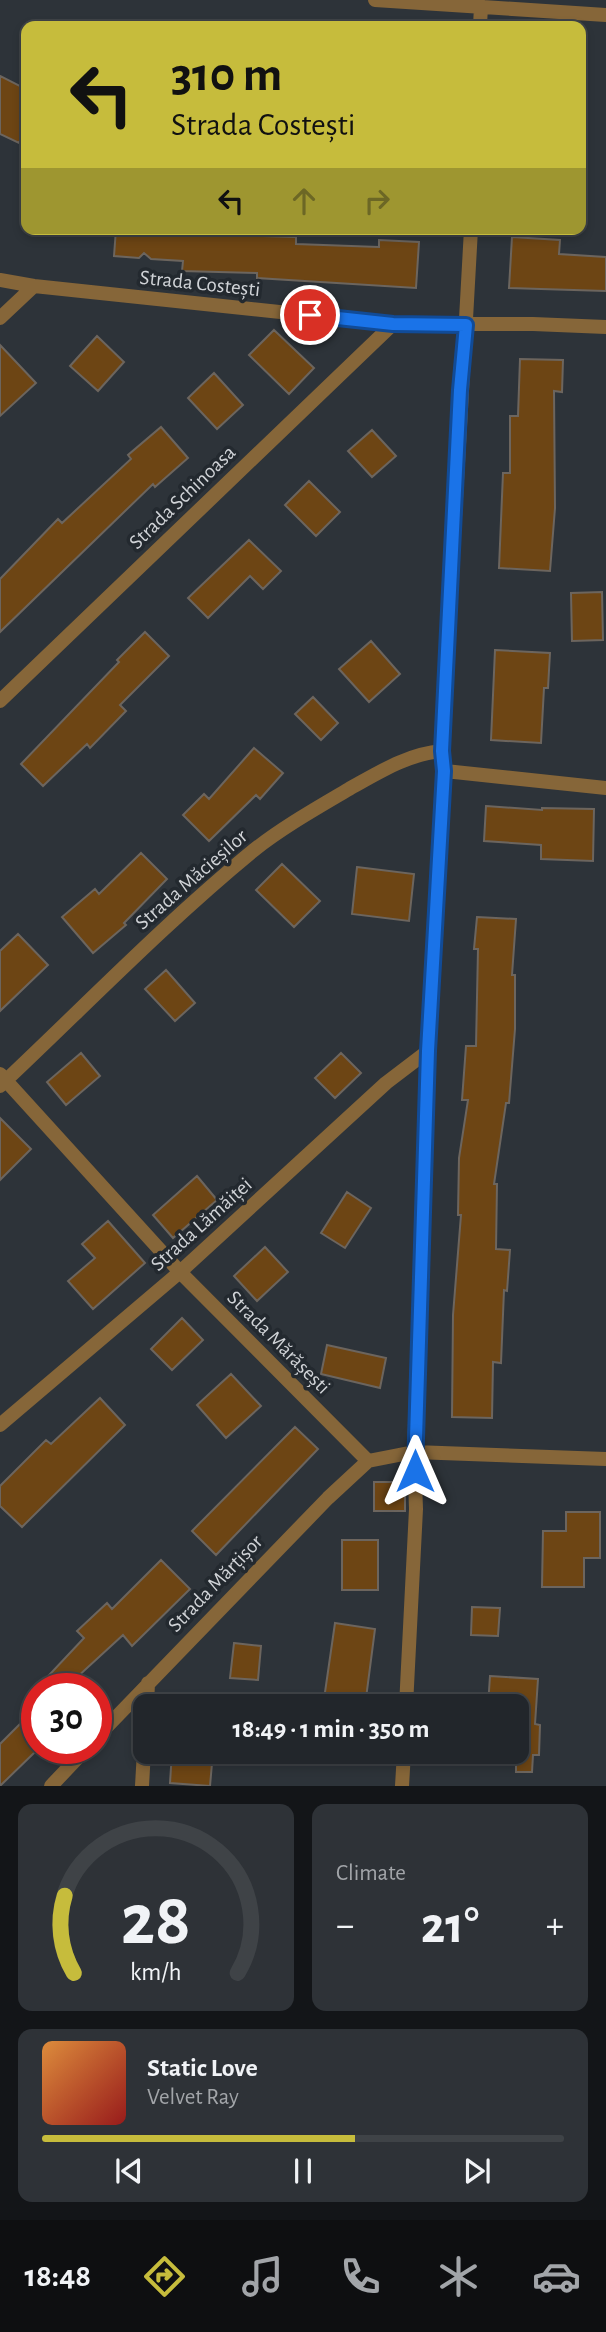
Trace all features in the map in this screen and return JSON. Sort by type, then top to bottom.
[{"type":"street","points":[[375,0],[606,15]]},
{"type":"street","points":[[480,21],[481,6]]},
{"type":"street","points":[[407,1694],[416,1509],[414,1452],[428,1051],[444,771],[442,751],[460,390],[471,235]]},
{"type":"street","name":"Strada Costești","points":[[0,280],[34,286],[393,324],[606,327]]},
{"type":"street","points":[[0,318],[34,286]]},
{"type":"street","name":"Strada Schinoasa","points":[[0,701],[393,324]]},
{"type":"street","name":"Strada Măcieșilor","points":[[2,1080],[255,849],[320,806],[382,770],[428,752],[442,751]]},
{"type":"street","points":[[444,771],[606,788]]},
{"type":"street","name":"Strada Lămăiței","points":[[0,1424],[180,1272],[386,1083],[428,1051]]},
{"type":"street","name":"Strada Mărășești","points":[[2,1080],[180,1272],[368,1461]]},
{"type":"street","points":[[368,1461],[414,1452],[606,1459]]},
{"type":"street","name":"Strada Mărțișor","points":[[112,1721],[328,1497],[368,1461]]},
{"type":"street","points":[[148,1683],[148,1694]]},
{"type":"street","points":[[51,1786],[72,1764]]},
{"type":"street","points":[[142,1786],[143,1764]]},
{"type":"street","points":[[402,1786],[403,1764]]},
{"type":"building","points":[[0,76],[21,86],[21,139],[19,143],[0,134]]},
{"type":"building","points":[[116,235],[296,237],[296,244],[379,247],[379,240],[419,242],[416,288],[257,278],[257,273],[182,271],[183,261],[151,259],[144,253],[139,258],[114,256]]},
{"type":"building","points":[[512,237],[560,240],[559,254],[606,257],[606,291],[509,288]]},
{"type":"building","points":[[274,330],[314,368],[289,394],[249,355]]},
{"type":"building","points":[[97,336],[124,362],[98,391],[70,366]]},
{"type":"building","points":[[0,345],[36,383],[0,416]]},
{"type":"building","points":[[520,359],[563,360],[562,392],[554,391],[555,508],[550,571],[499,568],[503,473],[510,473],[510,416],[518,416]]},
{"type":"building","points":[[214,373],[243,405],[217,429],[188,398]]},
{"type":"building","points":[[161,427],[188,458],[155,487],[153,484],[0,632],[0,579],[58,519],[62,523],[131,459],[128,455]]},
{"type":"building","points":[[372,430],[396,456],[372,477],[348,451]]},
{"type":"building","points":[[309,481],[340,512],[316,536],[285,505]]},
{"type":"building","points":[[249,540],[281,571],[263,589],[250,576],[208,618],[188,598]]},
{"type":"building","points":[[602,592],[603,640],[572,641],[571,593]]},
{"type":"building","points":[[145,632],[169,656],[120,705],[126,711],[90,748],[87,744],[43,786],[21,764]]},
{"type":"building","points":[[371,641],[400,674],[369,702],[339,669]]},
{"type":"building","points":[[495,650],[550,653],[548,688],[544,688],[541,743],[491,740]]},
{"type":"building","points":[[313,697],[338,723],[321,740],[295,714]]},
{"type":"building","points":[[254,748],[283,773],[260,799],[256,795],[209,841],[183,815],[204,794],[209,799]]},
{"type":"building","points":[[486,806],[542,810],[594,809],[593,861],[541,859],[541,845],[484,841]]},
{"type":"building","points":[[141,853],[167,879],[124,923],[126,925],[93,953],[62,917],[95,889],[99,894]]},
{"type":"building","points":[[282,864],[320,901],[294,927],[256,890]]},
{"type":"building","points":[[357,867],[414,874],[409,921],[352,914]]},
{"type":"building","points":[[477,917],[516,919],[512,975],[515,975],[515,1029],[509,1103],[506,1103],[494,1184],[497,1184],[496,1249],[510,1250],[507,1291],[504,1290],[501,1363],[493,1362],[492,1418],[452,1417],[453,1315],[461,1215],[458,1215],[459,1158],[468,1100],[462,1100],[466,1046],[476,1046],[478,949],[474,949]]},
{"type":"building","points":[[18,934],[48,965],[0,1011],[0,951]]},
{"type":"building","points":[[166,970],[195,1003],[175,1021],[145,989]]},
{"type":"building","points":[[81,1053],[100,1076],[66,1105],[47,1082]]},
{"type":"building","points":[[341,1053],[361,1073],[335,1098],[315,1078]]},
{"type":"building","points":[[0,1118],[31,1149],[0,1180]]},
{"type":"building","points":[[197,1176],[217,1200],[173,1238],[153,1215]]},
{"type":"building","points":[[347,1192],[371,1208],[345,1248],[321,1233]]},
{"type":"building","points":[[108,1221],[145,1263],[93,1309],[68,1281],[95,1258],[82,1244]]},
{"type":"building","points":[[265,1247],[288,1272],[257,1301],[234,1276]]},
{"type":"building","points":[[182,1318],[203,1340],[172,1370],[151,1349]]},
{"type":"building","points":[[327,1345],[386,1358],[380,1388],[321,1374]]},
{"type":"building","points":[[231,1374],[261,1406],[226,1438],[197,1405]]},
{"type":"building","points":[[100,1398],[125,1425],[22,1527],[0,1506],[0,1486],[46,1440],[51,1444]]},
{"type":"building","points":[[295,1427],[318,1449],[216,1555],[192,1531]]},
{"type":"building","points":[[374,1482],[405,1482],[405,1511],[374,1511]]},
{"type":"building","points":[[566,1512],[600,1512],[600,1558],[584,1558],[584,1587],[542,1587],[543,1531],[566,1531]]},
{"type":"building","points":[[342,1540],[378,1540],[378,1590],[342,1590]]},
{"type":"building","points":[[161,1560],[190,1589],[132,1646],[123,1635],[82,1673],[51,1673],[84,1638],[77,1631],[107,1603],[112,1609]]},
{"type":"building","points":[[472,1607],[500,1608],[498,1636],[471,1635]]},
{"type":"building","points":[[335,1623],[375,1629],[367,1694],[325,1694]]},
{"type":"building","points":[[234,1643],[261,1646],[258,1680],[230,1678]]},
{"type":"building","points":[[490,1676],[538,1679],[535,1724],[540,1725],[539,1755],[533,1755],[532,1772],[516,1772],[516,1764],[529,1764],[529,1694],[489,1694]]},
{"type":"building","points":[[21,1723],[23,1764],[0,1786],[0,1744]]},
{"type":"building","points":[[171,1764],[212,1764],[210,1786],[170,1783]]},
{"type":"route","points":[[310,315],[393,324],[466,325],[460,390],[442,751],[444,771],[428,1051],[415,1471]]}]
